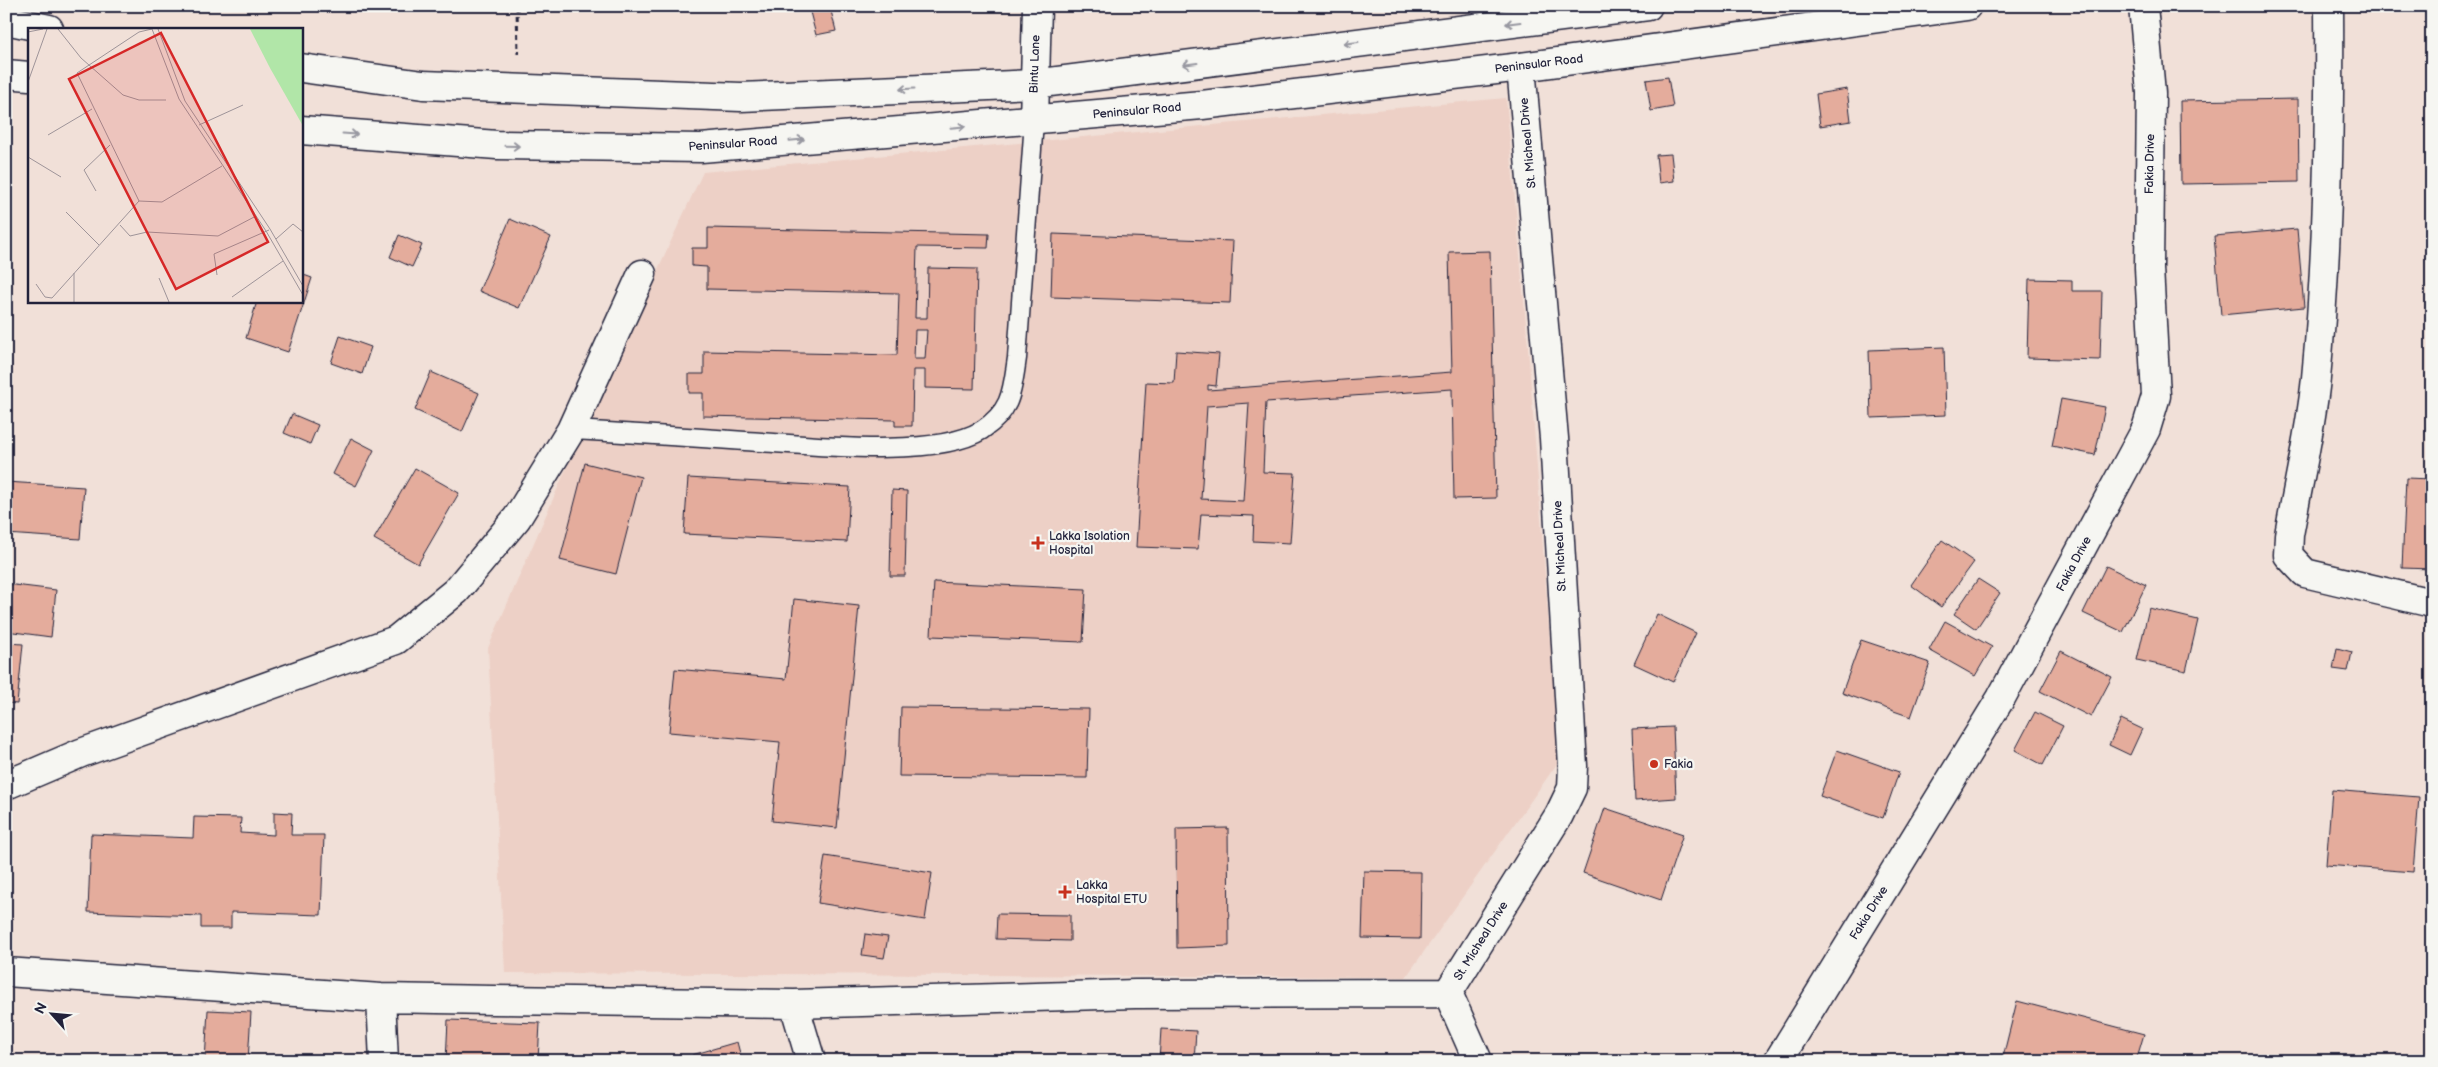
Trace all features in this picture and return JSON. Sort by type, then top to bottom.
[{"type":"street","name":"Bintu Lane","points":[[1034,121],[1037,6]]},
{"type":"street","points":[[302,68],[423,86],[519,87],[741,97],[1034,84],[1648,6]]},
{"type":"street","name":"Peninsular Road","points":[[302,130],[497,146],[701,148],[1034,121],[1202,105],[1521,67],[1968,6]]},
{"type":"street","name":"Fakia Drive","points":[[1778,1061],[2001,698],[2146,429],[2156,396],[2149,268],[2151,93],[2143,6]]},
{"type":"street","points":[[2329,6],[2330,104],[2326,231],[2317,370],[2288,535],[2288,555],[2306,573],[2432,603]]},
{"type":"street","points":[[6,20],[45,28]]},
{"type":"street","name":"St. Micheal Drive","points":[[1448,993],[1559,815],[1572,788],[1573,766],[1554,438],[1521,67]]},
{"type":"street","points":[[6,74],[28,76]]},
{"type":"street","points":[[6,784],[81,753],[396,640],[456,591],[517,518],[570,430],[642,274]]},
{"type":"street","points":[[6,972],[381,998],[794,1004],[1134,994],[1448,993],[1478,1061]]},
{"type":"street","points":[[381,998],[384,1061]]},
{"type":"street","points":[[794,1004],[811,1061]]},
{"type":"lane","points":[[570,430],[863,448],[945,444],[981,430],[1005,410],[1012,390],[1017,358],[1034,121]]},
{"type":"path","points":[[517,6],[519,87]]},
{"type":"shaded area","name":"Lakka Isolation Hospital","points":[[1506,98],[1528,347],[1559,761],[1406,977],[505,973],[488,648],[580,437],[703,172]]},
{"type":"building","points":[[830,7],[836,31],[816,35],[810,12]]},
{"type":"building","points":[[1668,77],[1673,107],[1651,111],[1646,80]]},
{"type":"building","points":[[1847,89],[1851,121],[1820,126],[1816,94]]},
{"type":"building","points":[[2298,99],[2299,182],[2181,184],[2180,101]]},
{"type":"building","points":[[1671,154],[1674,181],[1659,183],[1656,155]]},
{"type":"building","points":[[510,219],[551,237],[519,308],[479,291]]},
{"type":"building","points":[[708,228],[989,234],[988,248],[917,247],[915,318],[927,318],[928,268],[977,269],[974,389],[925,388],[925,370],[913,370],[912,426],[895,426],[895,420],[703,416],[703,393],[689,393],[689,374],[704,374],[704,351],[897,355],[899,293],[707,289],[707,267],[692,266],[692,248],[708,248]],"holes":[[[915,330],[927,330],[925,359],[914,359]]]},
{"type":"building","points":[[2297,229],[2304,307],[2221,315],[2214,236]]},
{"type":"building","points":[[1053,234],[1233,241],[1230,303],[1051,297]]},
{"type":"building","points":[[399,235],[422,245],[412,267],[390,257]]},
{"type":"building","points":[[1490,251],[1496,498],[1454,499],[1452,389],[1266,402],[1263,472],[1295,473],[1290,543],[1253,541],[1254,516],[1201,514],[1198,549],[1136,547],[1146,382],[1174,383],[1176,351],[1219,354],[1216,386],[1208,385],[1208,390],[1452,372],[1449,252]],"holes":[[[1249,403],[1243,501],[1201,499],[1207,406]]]},
{"type":"building","points":[[302,274],[312,278],[288,352],[246,338],[257,302],[302,302]]},
{"type":"building","points":[[2029,279],[2072,280],[2072,291],[2102,291],[2100,360],[2027,358]]},
{"type":"building","points":[[340,336],[371,347],[362,374],[331,363]]},
{"type":"building","points":[[1944,347],[1946,415],[1871,418],[1869,350]]},
{"type":"building","points":[[431,372],[479,393],[462,432],[415,410]]},
{"type":"building","points":[[2061,399],[2105,407],[2095,455],[2052,446]]},
{"type":"building","points":[[292,414],[318,425],[310,444],[284,433]]},
{"type":"building","points":[[351,438],[374,450],[356,486],[333,474]]},
{"type":"building","points":[[585,463],[641,477],[616,574],[560,560]]},
{"type":"building","points":[[415,468],[459,493],[418,564],[374,539]]},
{"type":"building","points":[[688,478],[850,487],[847,542],[684,534]]},
{"type":"building","points":[[2406,478],[2432,479],[2432,569],[2402,568]]},
{"type":"building","points":[[6,482],[84,487],[80,539],[6,534]]},
{"type":"building","points":[[892,490],[907,491],[905,576],[890,576]]},
{"type":"building","points":[[1942,540],[1974,562],[1941,607],[1911,585]]},
{"type":"building","points":[[2106,566],[2146,585],[2123,632],[2083,613]]},
{"type":"building","points":[[1978,579],[2000,593],[1976,629],[1954,614]]},
{"type":"building","points":[[934,582],[1086,589],[1083,642],[931,636]]},
{"type":"building","points":[[6,584],[56,590],[51,637],[6,631]]},
{"type":"building","points":[[794,599],[859,606],[837,828],[772,821],[780,742],[669,732],[675,669],[786,679]]},
{"type":"building","points":[[2149,608],[2198,620],[2186,671],[2137,660]]},
{"type":"building","points":[[1657,614],[1696,633],[1673,682],[1634,664]]},
{"type":"building","points":[[1945,621],[1992,647],[1975,676],[1929,650]]},
{"type":"building","points":[[1861,640],[1930,663],[1911,717],[1842,693]]},
{"type":"building","points":[[6,643],[23,644],[17,704],[6,703]]},
{"type":"building","points":[[2337,648],[2352,652],[2348,671],[2333,669]]},
{"type":"building","points":[[2061,651],[2112,677],[2091,717],[2040,691]]},
{"type":"building","points":[[901,707],[1089,709],[1087,778],[899,776]]},
{"type":"building","points":[[2035,712],[2063,726],[2043,765],[2015,750]]},
{"type":"building","points":[[2121,719],[2142,729],[2130,755],[2109,745]]},
{"type":"building","name":"Fakia","points":[[1673,727],[1676,798],[1635,801],[1632,729]]},
{"type":"building","points":[[1837,750],[1899,772],[1883,818],[1820,796]]},
{"type":"building","points":[[2332,790],[2419,797],[2413,872],[2326,865]]},
{"type":"building","points":[[1605,808],[1683,834],[1661,900],[1583,873]]},
{"type":"building","points":[[274,812],[292,813],[291,835],[324,835],[321,915],[231,912],[231,928],[201,928],[201,916],[88,912],[91,834],[193,838],[194,817],[241,818],[240,833],[274,835]]},
{"type":"building","points":[[1228,828],[1229,946],[1177,948],[1176,829]]},
{"type":"building","points":[[825,856],[932,873],[925,920],[818,903]]},
{"type":"building","points":[[1364,871],[1421,872],[1420,939],[1362,938]]},
{"type":"building","points":[[997,914],[1070,915],[1070,941],[996,939]]},
{"type":"building","points":[[865,934],[888,937],[884,958],[862,955]]},
{"type":"building","points":[[2017,1001],[2144,1034],[2136,1061],[2002,1061]]},
{"type":"building","points":[[208,1010],[251,1012],[248,1061],[205,1061]]},
{"type":"building","points":[[448,1020],[540,1023],[538,1060],[494,1058],[494,1061],[446,1061]]},
{"type":"building","points":[[1161,1029],[1196,1031],[1194,1061],[1159,1061]]},
{"type":"building","points":[[737,1042],[742,1061],[694,1061],[692,1055]]},
{"type":"place","name":"Lakka Isolation Hospital","points":[[1038,543]]},
{"type":"place","name":"Fakia","points":[[1654,764]]},
{"type":"place","name":"Lakka Hospital ETU","points":[[1065,892]]}]
